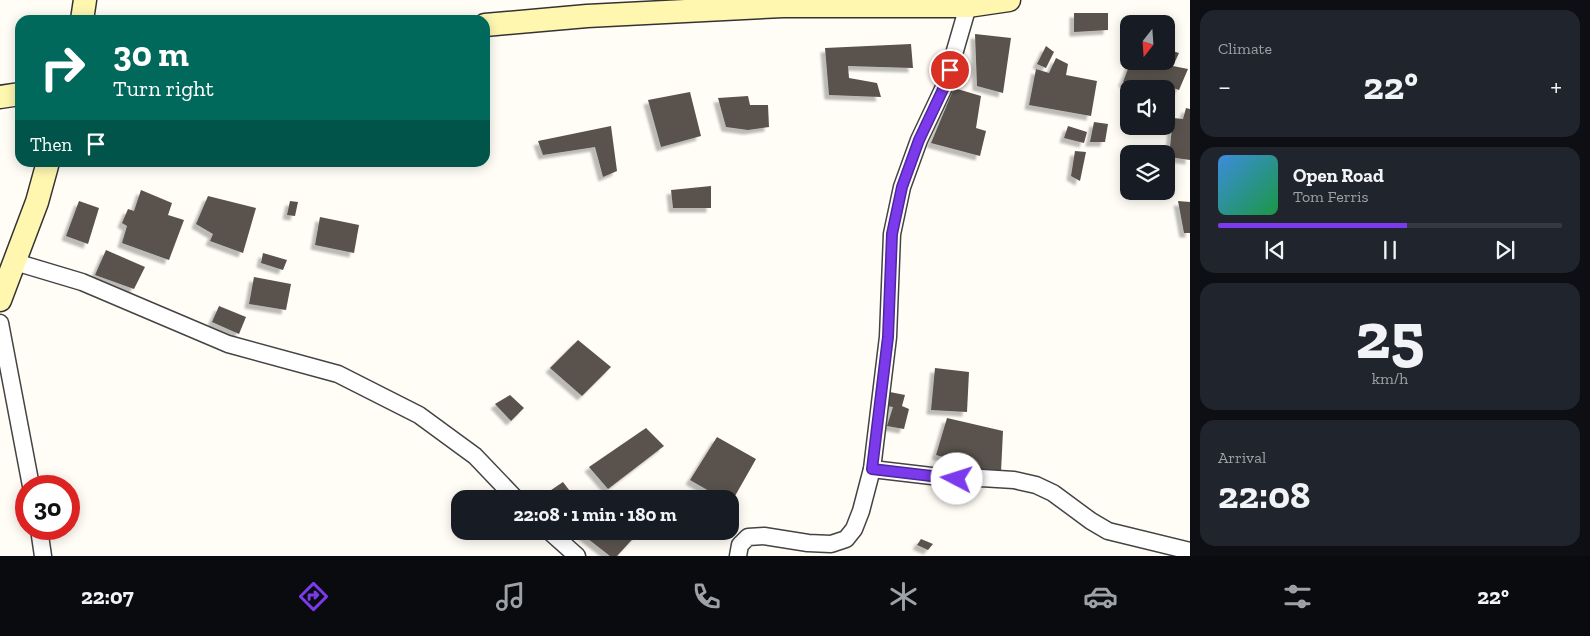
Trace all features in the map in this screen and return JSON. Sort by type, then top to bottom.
[{"type":"street","points":[[83,15],[85,0]]},
{"type":"street","points":[[490,25],[587,16],[784,6],[968,6],[1009,0]]},
{"type":"street","points":[[738,556],[740,545],[748,537],[764,536],[808,543],[831,544],[846,539],[854,529],[861,511],[872,469],[888,337],[892,234],[902,187],[919,140],[945,85],[968,6]]},
{"type":"street","points":[[0,97],[15,95]]},
{"type":"street","points":[[0,300],[37,202],[47,167]]},
{"type":"street","points":[[15,262],[82,282],[228,344],[338,374],[419,415],[475,456],[507,490]]},
{"type":"street","points":[[0,323],[29,475]]},
{"type":"street","points":[[872,469],[957,479],[1014,480],[1036,485],[1052,493],[1108,531],[1190,551]]},
{"type":"street","points":[[40,540],[42,556]]},
{"type":"street","points":[[559,540],[576,556]]},
{"type":"building","points":[[1074,13],[1108,13],[1108,30],[1074,32]]},
{"type":"building","points":[[975,34],[1011,38],[1003,93],[977,86]]},
{"type":"building","points":[[911,44],[913,68],[848,66],[849,78],[877,83],[881,97],[829,95],[825,48]]},
{"type":"building","points":[[1046,46],[1054,52],[1046,68],[1037,64]]},
{"type":"building","points":[[1175,52],[1179,53],[1175,62]]},
{"type":"building","points":[[1056,58],[1068,64],[1066,75],[1097,81],[1091,116],[1029,105],[1036,69],[1049,73]]},
{"type":"building","points":[[1175,66],[1188,69],[1179,90],[1175,89],[1175,80],[1124,80],[1128,70],[1175,70]]},
{"type":"building","points":[[954,88],[981,96],[976,128],[986,131],[980,156],[931,143]]},
{"type":"building","points":[[690,92],[701,136],[661,147],[648,100]]},
{"type":"building","points":[[748,96],[750,105],[768,105],[769,127],[748,130],[726,127],[718,98]]},
{"type":"building","points":[[1186,108],[1190,109],[1190,160],[1175,158],[1175,145],[1170,145],[1171,135],[1175,135],[1175,118],[1183,119]]},
{"type":"building","points":[[1094,122],[1108,124],[1105,142],[1090,142]]},
{"type":"building","points":[[611,126],[617,171],[603,177],[595,147],[543,155],[538,141]]},
{"type":"building","points":[[1068,126],[1087,132],[1084,143],[1064,138]]},
{"type":"building","points":[[1075,151],[1086,152],[1080,181],[1071,176]]},
{"type":"building","points":[[711,186],[711,208],[673,208],[671,190]]},
{"type":"building","points":[[141,190],[172,203],[168,215],[184,220],[169,260],[122,243],[127,226],[122,223],[128,209],[134,211]]},
{"type":"building","points":[[208,196],[256,208],[243,253],[210,241],[213,234],[196,224]]},
{"type":"building","points":[[79,201],[99,208],[88,244],[66,236]]},
{"type":"building","points":[[290,201],[298,202],[295,216],[287,215]]},
{"type":"building","points":[[1178,201],[1190,202],[1190,233],[1184,233]]},
{"type":"building","points":[[320,217],[359,225],[354,253],[315,245]]},
{"type":"building","points":[[106,250],[145,267],[134,289],[95,275]]},
{"type":"building","points":[[263,253],[287,260],[283,270],[261,263]]},
{"type":"building","points":[[254,277],[291,284],[286,310],[249,304]]},
{"type":"building","points":[[219,306],[246,317],[239,334],[212,322]]},
{"type":"building","points":[[578,340],[611,367],[582,396],[550,368]]},
{"type":"building","points":[[935,368],[969,372],[967,412],[931,410]]},
{"type":"building","points":[[890,392],[905,395],[902,406],[909,409],[904,429],[887,426],[893,407],[887,406]]},
{"type":"building","points":[[510,395],[524,408],[511,421],[495,404]]},
{"type":"building","points":[[947,418],[1003,431],[1001,472],[974,472],[972,465],[936,455]]},
{"type":"building","points":[[646,428],[664,446],[608,489],[589,467]]},
{"type":"building","points":[[717,437],[756,459],[738,490],[707,490],[690,480]]},
{"type":"building","points":[[563,482],[569,490],[551,490]]},
{"type":"building","points":[[921,539],[933,544],[928,550],[917,545]]},
{"type":"building","points":[[589,540],[632,540],[617,556],[610,556]]},
{"type":"route","points":[[950,70],[945,85],[919,140],[902,187],[892,234],[888,337],[872,469],[957,479]]}]
